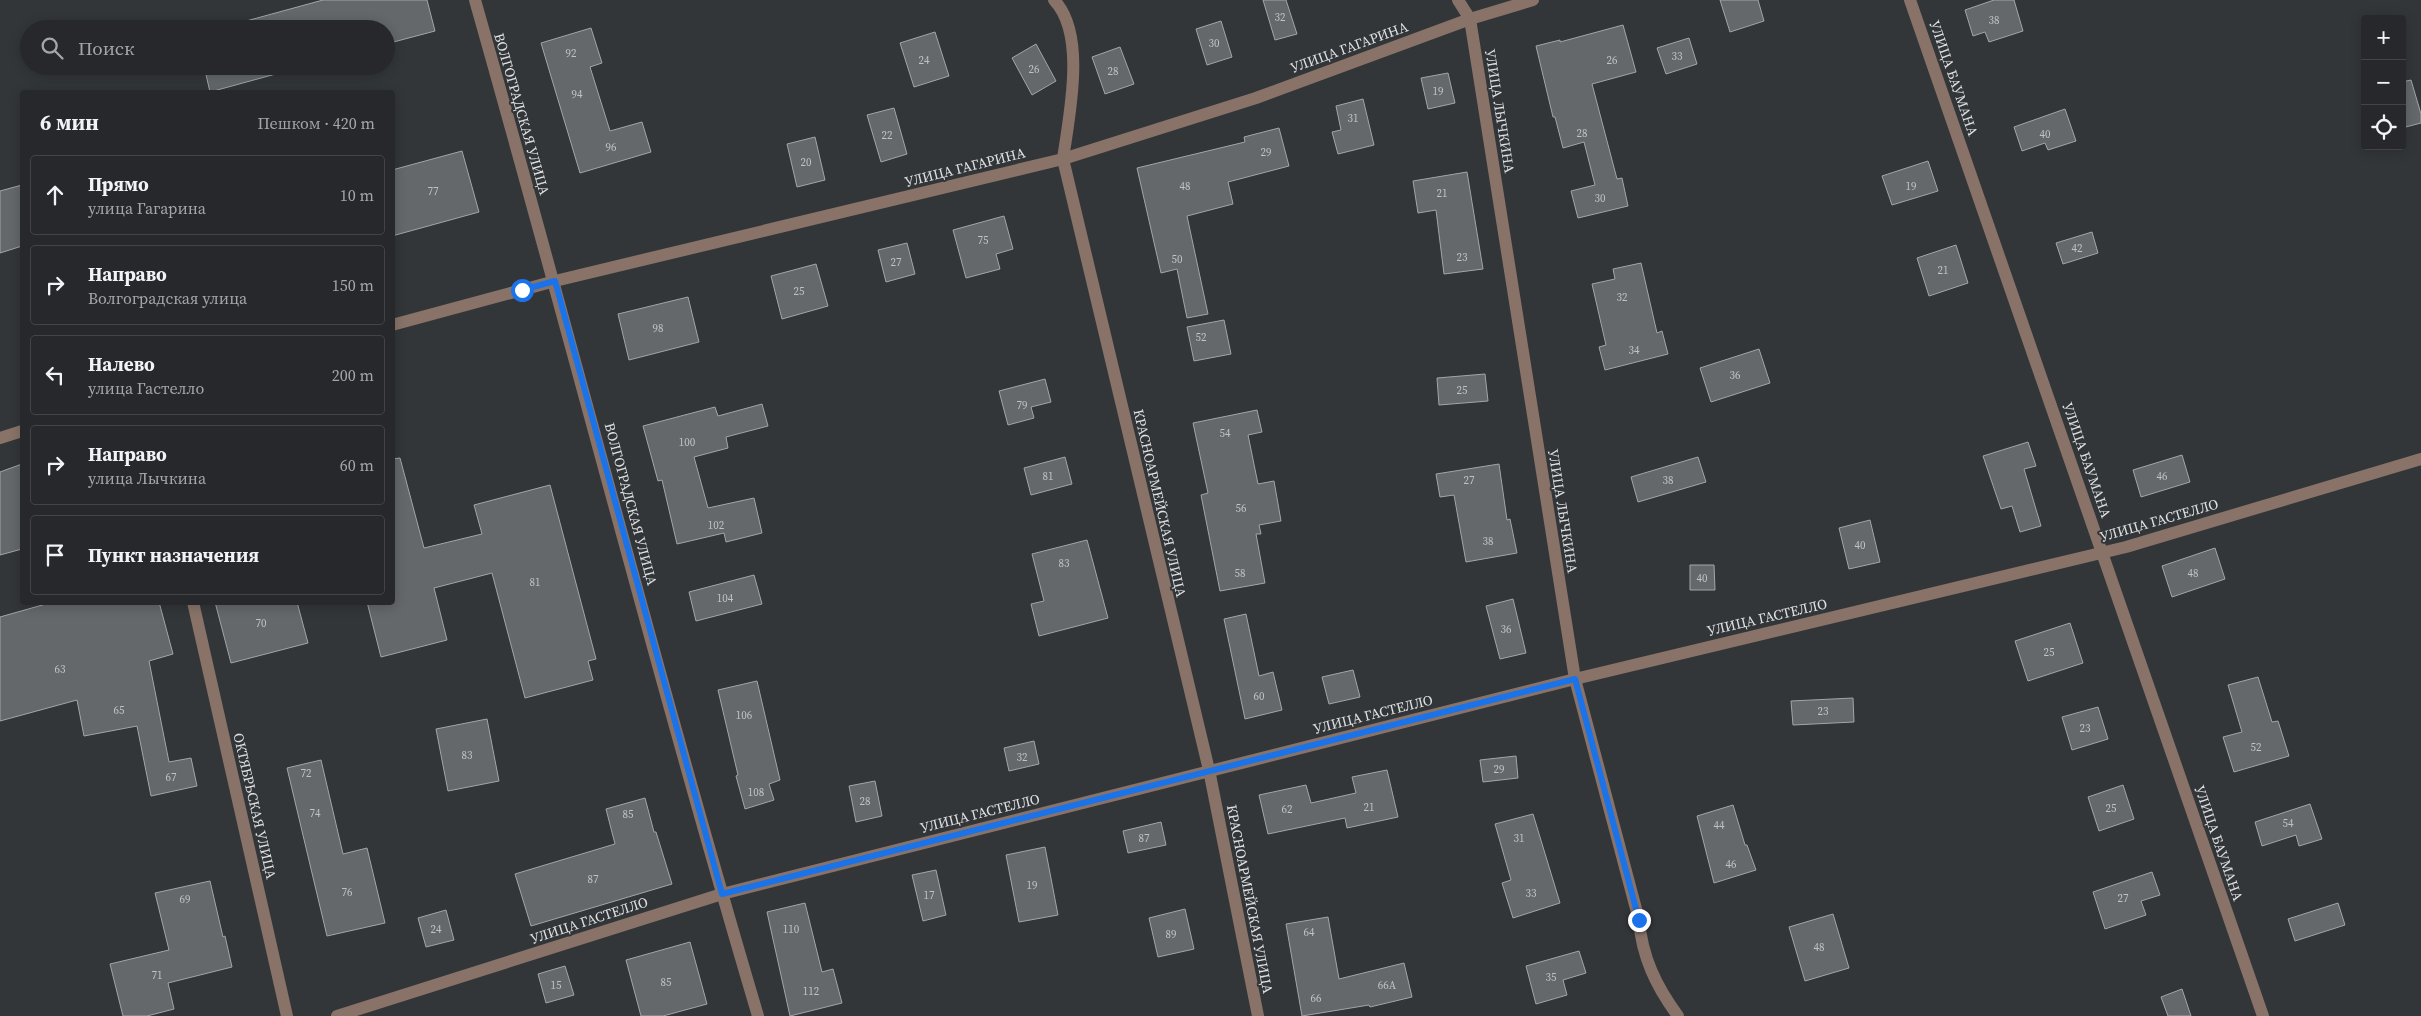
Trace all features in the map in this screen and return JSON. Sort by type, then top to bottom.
[{"type":"street","name":"ВОЛГОГРАДСКАЯ УЛИЦА","points":[[474,0],[555,281],[722,894],[758,1016]]},
{"type":"street","name":"КРАСНОАРМЕЙСКАЯ УЛИЦА","points":[[1054,0],[1070,24],[1073,62],[1072,98],[1063,159],[1209,770],[1258,1016]]},
{"type":"street","name":"УЛИЦА ЛЫЧКИНА","points":[[1458,0],[1470,19],[1575,679],[1639,920],[1646,961],[1660,992],[1678,1016]]},
{"type":"street","name":"УЛИЦА ГАГАРИНА","points":[[395,324],[555,281],[1063,159],[1256,98],[1470,19],[1532,0]]},
{"type":"street","name":"УЛИЦА БАУМАНА","points":[[1910,0],[2263,1016]]},
{"type":"street","points":[[0,438],[20,432]]},
{"type":"street","name":"УЛИЦА ГАСТЕЛЛО","points":[[337,1016],[722,894],[1575,679],[2102,552],[2421,459]]},
{"type":"street","name":"ОКТЯБРЬСКАЯ УЛИЦА","points":[[194,605],[287,1016]]},
{"type":"building","points":[[323,0],[427,0],[435,31],[395,42],[395,20],[250,20]]},
{"type":"building","points":[[1263,0],[1286,0],[1297,34],[1275,40]]},
{"type":"building","points":[[1720,0],[1758,0],[1764,21],[1730,32]]},
{"type":"building","points":[[1994,0],[2014,0],[2023,31],[1989,42],[1985,32],[1973,36],[1965,10]]},
{"type":"building","points":[[1221,21],[1232,57],[1207,65],[1196,29]]},
{"type":"building","points":[[1623,25],[1636,72],[1592,84],[1617,179],[1622,178],[1628,206],[1578,218],[1571,191],[1595,185],[1584,142],[1563,148],[1555,117],[1553,117],[1536,46],[1560,40],[1560,42]]},
{"type":"building","points":[[591,28],[602,63],[590,67],[610,131],[642,122],[651,152],[580,173],[541,43]]},
{"type":"building","points":[[935,32],[949,76],[914,87],[900,43]]},
{"type":"building","points":[[1689,38],[1697,64],[1666,74],[1657,48]]},
{"type":"building","points":[[1036,44],[1056,81],[1032,95],[1012,58]]},
{"type":"building","points":[[1120,47],[1134,84],[1105,94],[1092,57]]},
{"type":"building","points":[[1448,73],[1455,103],[1428,109],[1421,78]]},
{"type":"building","points":[[206,75],[272,75],[217,90],[210,90]]},
{"type":"building","points":[[2411,80],[2421,114],[2421,123],[2406,127],[2406,105],[2406,81]]},
{"type":"building","points":[[1363,99],[1374,145],[1338,154],[1332,132],[1341,130],[1336,106]]},
{"type":"building","points":[[894,108],[907,154],[881,162],[867,115]]},
{"type":"building","points":[[2065,109],[2076,141],[2048,150],[2045,143],[2022,151],[2014,127]]},
{"type":"building","points":[[1279,128],[1289,166],[1228,182],[1233,204],[1187,216],[1208,314],[1187,318],[1177,269],[1161,273],[1137,168],[1245,142],[1244,137]]},
{"type":"building","points":[[815,137],[825,180],[797,187],[787,144]]},
{"type":"building","points":[[462,151],[479,212],[395,235],[395,169]]},
{"type":"building","points":[[1928,161],[1938,191],[1892,205],[1882,176]]},
{"type":"building","points":[[1467,172],[1483,269],[1444,274],[1436,210],[1418,213],[1413,181]]},
{"type":"building","points":[[20,186],[20,247],[0,253],[0,191]]},
{"type":"building","points":[[1004,216],[1013,249],[996,254],[1000,269],[966,278],[953,230]]},
{"type":"building","points":[[2092,232],[2098,253],[2063,264],[2056,243]]},
{"type":"building","points":[[907,243],[915,274],[886,282],[878,250]]},
{"type":"building","points":[[1956,245],[1968,283],[1929,296],[1917,258]]},
{"type":"building","points":[[1641,263],[1657,333],[1662,331],[1668,354],[1605,370],[1599,347],[1606,345],[1592,284],[1615,279],[1613,269]]},
{"type":"building","points":[[816,264],[828,306],[782,319],[771,276]]},
{"type":"building","points":[[688,297],[699,342],[629,360],[618,314]]},
{"type":"building","points":[[1224,320],[1231,354],[1194,361],[1187,327]]},
{"type":"building","points":[[1759,349],[1770,383],[1711,402],[1700,368]]},
{"type":"building","points":[[1485,374],[1488,401],[1439,405],[1437,378]]},
{"type":"building","points":[[1045,379],[1051,402],[1031,407],[1034,418],[1008,425],[999,391]]},
{"type":"building","points":[[762,404],[768,426],[726,437],[728,448],[694,457],[708,508],[754,498],[762,533],[726,542],[724,533],[677,544],[662,480],[658,481],[643,426],[715,407],[718,416]]},
{"type":"building","points":[[1257,410],[1262,432],[1248,435],[1258,484],[1274,481],[1281,521],[1259,525],[1261,534],[1256,534],[1265,583],[1220,591],[1201,495],[1208,493],[1193,423]]},
{"type":"building","points":[[2028,442],[2036,466],[2024,469],[2041,526],[2020,532],[2012,506],[2001,509],[1983,456]]},
{"type":"building","points":[[2182,455],[2190,482],[2141,497],[2133,470]]},
{"type":"building","points":[[1065,457],[1072,484],[1031,495],[1024,468]]},
{"type":"building","points":[[1698,457],[1706,482],[1638,502],[1631,477]]},
{"type":"building","points":[[400,458],[424,548],[482,534],[474,505],[550,485],[596,659],[588,661],[593,680],[525,698],[492,573],[434,588],[447,640],[381,657],[368,605],[395,605],[395,459]]},
{"type":"building","points":[[1499,464],[1507,520],[1510,519],[1517,553],[1466,562],[1454,495],[1440,497],[1436,474]]},
{"type":"building","points":[[20,465],[20,550],[0,555],[0,472]]},
{"type":"building","points":[[1870,520],[1880,562],[1849,569],[1839,528]]},
{"type":"building","points":[[1087,540],[1108,618],[1039,636],[1031,604],[1044,601],[1032,554]]},
{"type":"building","points":[[2215,548],[2225,579],[2172,597],[2162,566]]},
{"type":"building","points":[[1690,565],[1714,565],[1715,590],[1690,590]]},
{"type":"building","points":[[754,575],[762,604],[696,621],[689,592]]},
{"type":"building","points":[[1513,599],[1526,653],[1500,659],[1486,606]]},
{"type":"building","points":[[42,605],[160,605],[173,654],[149,661],[169,762],[191,758],[197,786],[151,796],[137,726],[84,736],[77,700],[0,721],[0,617]]},
{"type":"building","points":[[216,605],[298,605],[308,643],[231,663]]},
{"type":"building","points":[[1246,614],[1259,676],[1273,672],[1282,710],[1245,719],[1224,619]]},
{"type":"building","points":[[2070,623],[2083,663],[2028,681],[2015,641]]},
{"type":"building","points":[[1353,670],[1360,697],[1329,704],[1322,677]]},
{"type":"building","points":[[2258,677],[2272,722],[2278,721],[2289,756],[2234,772],[2223,737],[2242,732],[2228,685]]},
{"type":"building","points":[[757,681],[780,780],[769,784],[774,800],[745,809],[718,690]]},
{"type":"building","points":[[1853,698],[1854,722],[1793,725],[1791,701]]},
{"type":"building","points":[[2098,707],[2108,739],[2072,750],[2062,717]]},
{"type":"building","points":[[487,719],[499,781],[448,791],[436,729]]},
{"type":"building","points":[[1034,741],[1039,764],[1009,771],[1004,748]]},
{"type":"building","points":[[1516,756],[1518,778],[1483,782],[1480,760]]},
{"type":"building","points":[[321,760],[343,854],[367,848],[385,923],[327,936],[287,768]]},
{"type":"building","points":[[1387,770],[1398,817],[1347,828],[1345,818],[1268,834],[1259,795],[1306,785],[1311,803],[1356,793],[1352,777]]},
{"type":"building","points":[[875,781],[882,816],[856,822],[849,786]]},
{"type":"building","points":[[2123,785],[2134,819],[2099,831],[2088,797]]},
{"type":"building","points":[[645,798],[654,832],[656,832],[672,884],[531,926],[515,874],[615,844],[606,809]]},
{"type":"building","points":[[2310,804],[2322,839],[2299,846],[2296,835],[2262,846],[2255,822]]},
{"type":"building","points":[[1733,805],[1745,845],[1747,845],[1756,870],[1714,883],[1697,816]]},
{"type":"building","points":[[1533,814],[1560,903],[1513,918],[1502,883],[1511,880],[1495,824]]},
{"type":"building","points":[[1161,822],[1166,845],[1128,853],[1123,831]]},
{"type":"building","points":[[1045,847],[1058,915],[1019,922],[1006,855]]},
{"type":"building","points":[[936,870],[946,915],[923,921],[912,875]]},
{"type":"building","points":[[2152,872],[2160,895],[2141,901],[2146,915],[2105,929],[2093,892]]},
{"type":"building","points":[[210,881],[232,967],[168,983],[174,1009],[147,1016],[123,1016],[110,964],[169,950],[155,893]]},
{"type":"building","points":[[805,903],[822,972],[833,969],[842,1003],[790,1016],[767,912]]},
{"type":"building","points":[[2338,903],[2345,925],[2295,941],[2288,919]]},
{"type":"building","points":[[1185,909],[1194,949],[1158,957],[1149,918]]},
{"type":"building","points":[[446,910],[454,940],[426,947],[418,918]]},
{"type":"building","points":[[1833,914],[1849,968],[1805,981],[1789,927]]},
{"type":"building","points":[[1328,917],[1339,979],[1404,963],[1412,997],[1370,1007],[1369,1005],[1302,1016],[1286,924]]},
{"type":"building","points":[[690,942],[707,1004],[663,1016],[641,1016],[626,960]]},
{"type":"building","points":[[1579,951],[1586,973],[1563,980],[1567,995],[1536,1004],[1526,966]]},
{"type":"building","points":[[565,966],[574,995],[546,1003],[538,974]]},
{"type":"building","points":[[2182,989],[2191,1016],[2168,1016],[2161,997]]},
{"type":"route","points":[[522,290],[555,281],[722,894],[1575,679],[1639,920]]}]
